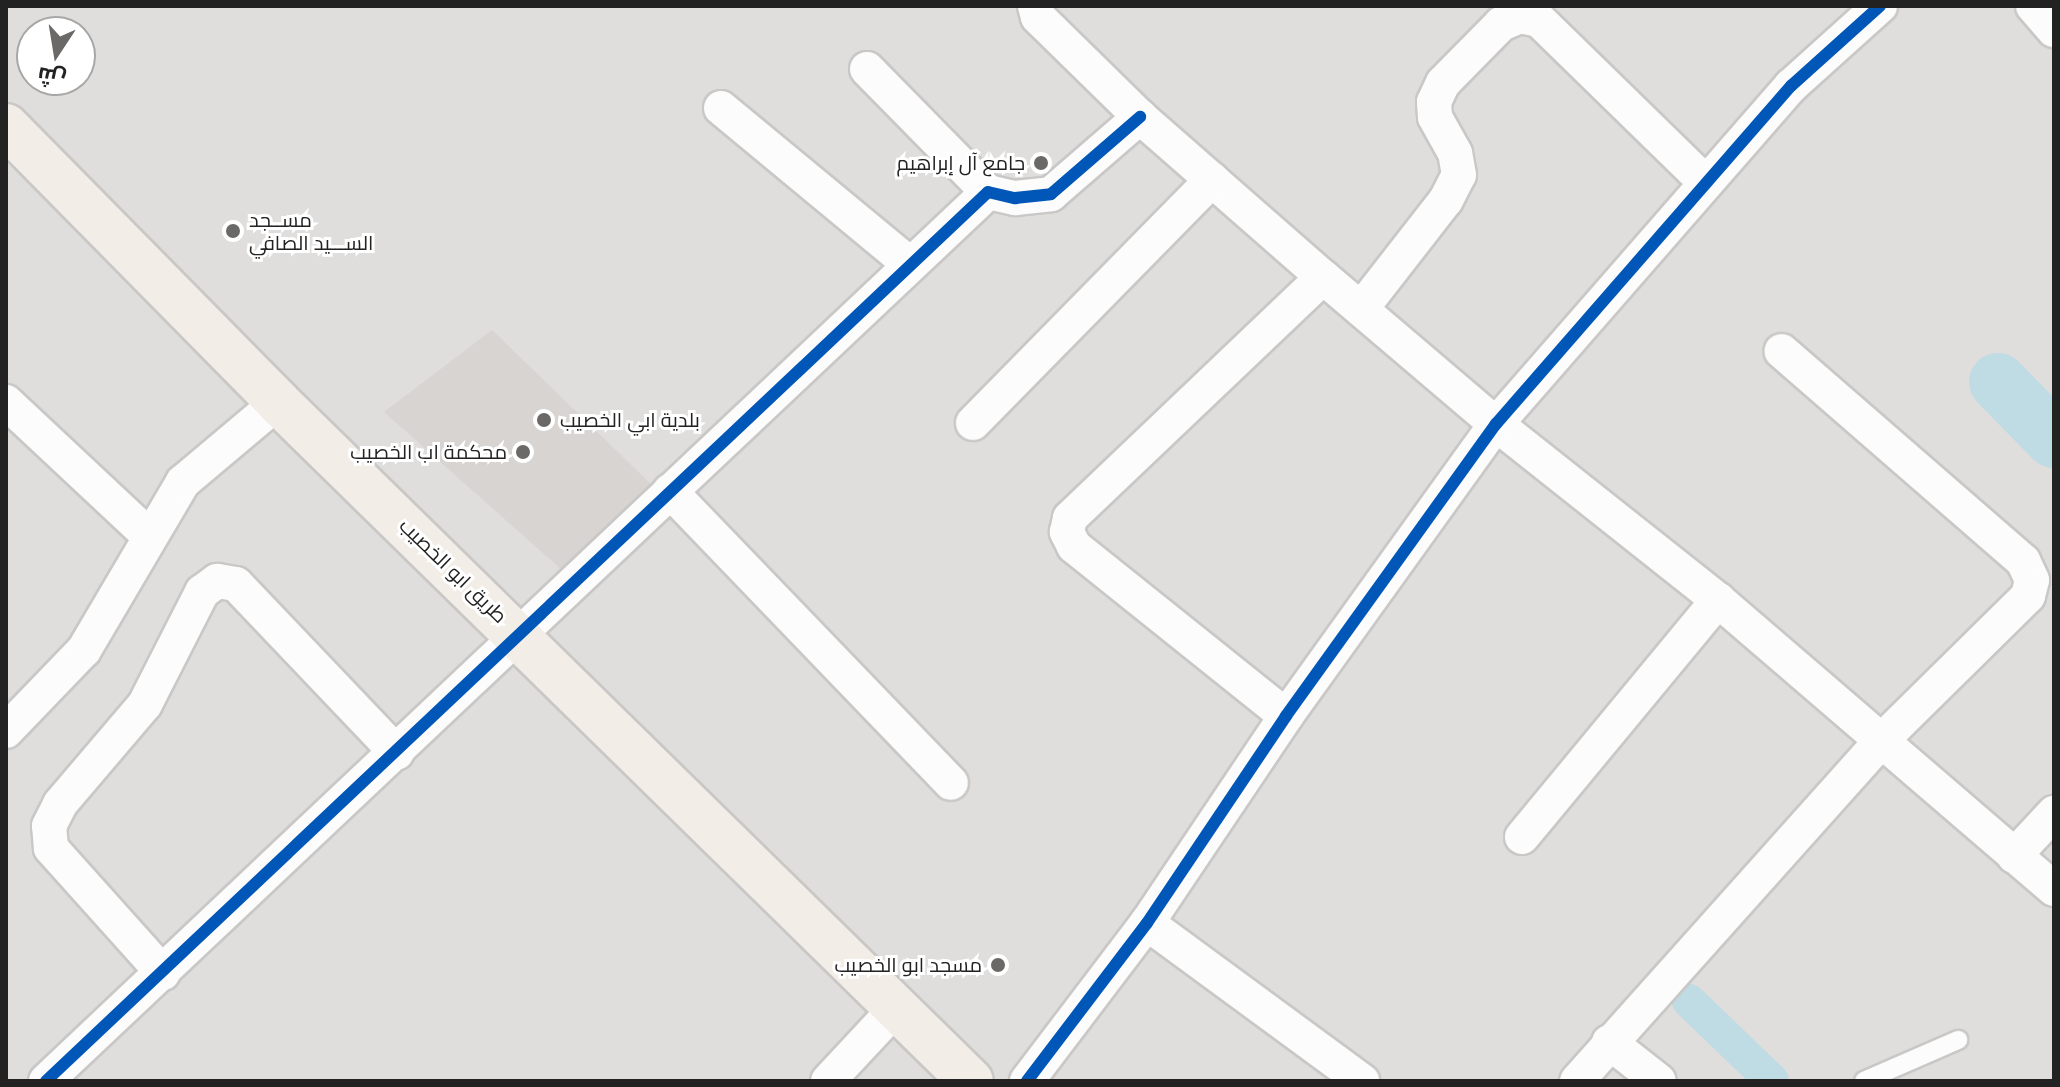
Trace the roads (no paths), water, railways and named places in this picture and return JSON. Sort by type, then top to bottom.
[{"type":"main road","name":"طريق ابو الخصيب","points":[[6,126],[278,402],[971,1081]]},
{"type":"street","points":[[1035,6],[1038,17],[1140,117],[1323,277],[1496,424],[1718,600],[1879,743],[2054,889]]},
{"type":"street","points":[[1027,1081],[1147,923],[1286,716],[1496,424],[1791,86],[1880,6]]},
{"type":"street","points":[[2033,6],[2054,30]]},
{"type":"street","points":[[1361,309],[1446,200],[1459,175],[1455,153],[1435,117],[1434,102],[1443,83],[1501,24],[1520,16],[1539,20],[1706,183]]},
{"type":"street","points":[[867,69],[988,192],[1015,198],[1051,194],[1140,117]]},
{"type":"street","points":[[721,108],[911,265]]},
{"type":"street","points":[[973,423],[1212,180]]},
{"type":"street","points":[[46,1081],[520,637],[670,491],[988,192]]},
{"type":"street","points":[[1286,716],[1074,546],[1067,532],[1070,518],[1323,277]]},
{"type":"street","points":[[1577,1081],[1879,743],[2028,596],[2032,580],[2023,561],[1781,351]]},
{"type":"street","points":[[6,402],[148,535]]},
{"type":"street","points":[[6,731],[84,650],[148,535],[183,482],[278,402]]},
{"type":"street","points":[[670,491],[951,783]]},
{"type":"street","points":[[163,973],[51,848],[49,826],[60,804],[145,704],[202,592],[217,581],[236,584],[397,753]]},
{"type":"street","points":[[1522,837],[1718,600]]},
{"type":"street","points":[[2014,856],[2054,813]]},
{"type":"street","points":[[1147,923],[1362,1081]]},
{"type":"street","points":[[828,1081],[896,1008]]},
{"type":"street","points":[[1609,1042],[1659,1081]]},
{"type":"lane","points":[[1864,1081],[1958,1040]]},
{"type":"waterway","points":[[1998,382],[2054,439]]},
{"type":"waterway","points":[[1689,1001],[1772,1081]]},
{"type":"place","name":"جامع آل إبراهيم","points":[[1041,163]]},
{"type":"place","name":"مســجد الســـيد الصافي","points":[[233,231]]},
{"type":"place","name":"بلدية ابي الخصيب","points":[[544,420]]},
{"type":"place","name":"محكمة اب الخصيب","points":[[523,452]]},
{"type":"place","name":"مسجد ابو الخصيب","points":[[998,965]]}]
